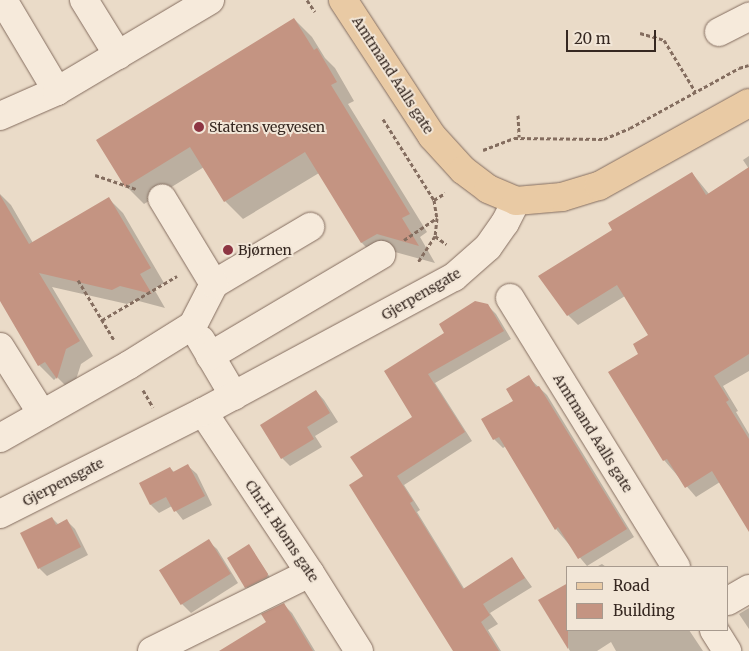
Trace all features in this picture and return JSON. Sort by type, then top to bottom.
[{"type":"main road","name":"Amtmand Aalls gate","points":[[344,0],[432,136],[463,170],[488,189],[516,201]]},
{"type":"main road","points":[[516,201],[562,197],[599,186],[749,102]]},
{"type":"street","points":[[3,0],[58,91]]},
{"type":"street","points":[[84,0],[118,55]]},
{"type":"street","points":[[0,116],[58,91],[118,55],[178,8],[210,0]]},
{"type":"street","points":[[743,0],[749,7]]},
{"type":"street","points":[[718,32],[749,17]]},
{"type":"street","points":[[0,438],[129,365],[193,325],[207,273],[162,198]]},
{"type":"street","name":"Gjerpensgate","points":[[0,514],[234,396],[454,277],[488,247],[505,223],[516,201]]},
{"type":"street","points":[[207,273],[310,227]]},
{"type":"street","points":[[210,356],[381,255]]},
{"type":"street","name":"Amtmand Aalls gate","points":[[510,298],[675,566]]},
{"type":"street","points":[[193,325],[234,396]]},
{"type":"street","points":[[3,357],[42,414]]},
{"type":"street","name":"Chr.H. Bloms gate","points":[[203,412],[310,573],[359,651]]},
{"type":"street","points":[[152,651],[310,573]]},
{"type":"street","points":[[729,600],[749,589]]},
{"type":"street","points":[[715,631],[727,651]]},
{"type":"path","points":[[640,33],[664,40],[695,91]]},
{"type":"path","points":[[478,154],[487,147],[519,138],[604,139],[630,128],[695,91],[739,68],[749,65]]},
{"type":"path","points":[[518,115],[519,138]]},
{"type":"path","points":[[95,175],[162,198]]},
{"type":"path","points":[[381,255],[437,218]]},
{"type":"path","points":[[435,236],[449,246]]},
{"type":"path","points":[[102,320],[207,273]]},
{"type":"building","name":"Statens vegvesen","points":[[294,18],[314,50],[317,48],[337,82],[331,85],[410,214],[402,218],[419,246],[377,234],[361,243],[305,152],[224,202],[190,147],[125,187],[96,140]]},
{"type":"building","points":[[749,167],[749,354],[714,376],[729,400],[726,402],[749,439],[749,532],[712,471],[685,488],[667,459],[663,461],[608,372],[638,354],[633,344],[648,335],[617,285],[567,316],[538,276],[612,230],[608,223],[692,172],[706,195]]},
{"type":"building","points":[[0,195],[29,244],[109,197],[151,268],[140,274],[152,294],[120,286],[112,290],[39,273],[80,341],[66,349],[57,379],[45,362],[38,366],[0,301]]},
{"type":"building","points":[[475,301],[488,304],[504,331],[428,374],[465,432],[397,476],[413,501],[410,503],[463,589],[512,557],[525,578],[483,604],[490,615],[481,622],[499,651],[453,651],[349,485],[363,476],[350,457],[412,417],[384,371],[444,333],[439,324]]},
{"type":"building","points":[[529,375],[536,387],[539,386],[627,529],[578,559],[558,527],[555,530],[499,437],[493,440],[481,419],[513,401],[506,389]]},
{"type":"building","points":[[316,390],[330,413],[307,427],[314,439],[281,459],[260,425]]},
{"type":"building","points":[[188,464],[205,496],[174,512],[166,497],[150,505],[139,483],[170,467],[173,472]]},
{"type":"building","points":[[52,517],[56,525],[67,519],[81,547],[38,569],[20,533]]},
{"type":"building","points":[[209,539],[231,574],[181,605],[159,570]]},
{"type":"building","points":[[249,544],[268,574],[267,577],[245,588],[227,558]]},
{"type":"building","points":[[566,584],[568,649],[538,600]]},
{"type":"building","points":[[284,603],[313,651],[219,651],[266,622],[261,614]]},
{"type":"place","name":"Statens vegvesen","points":[[199,127]]},
{"type":"place","name":"Bjørnen","points":[[228,250]]}]
